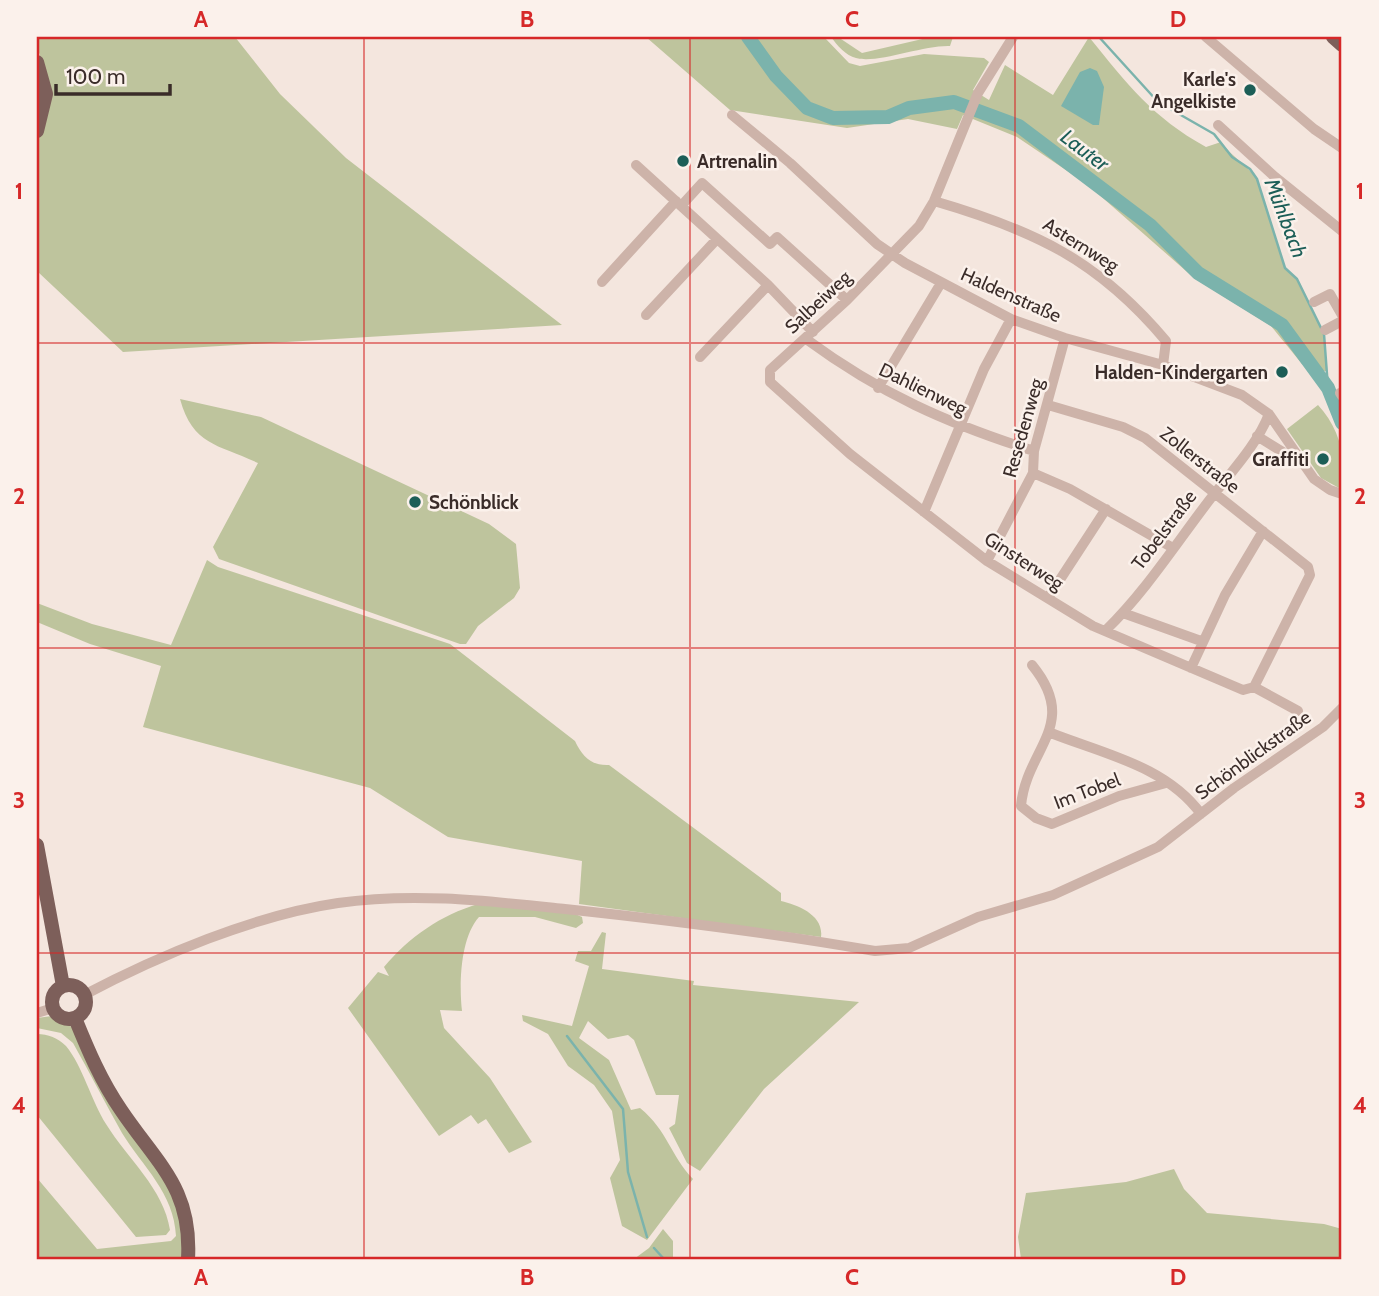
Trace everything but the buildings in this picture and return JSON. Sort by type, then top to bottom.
[{"type":"main road","points":[[1333,37],[1342,45]]},
{"type":"main road","points":[[37,62],[46,94],[37,131]]},
{"type":"main road","points":[[37,845],[64,986]]},
{"type":"main road","points":[[73,985],[84,995],[85,1007],[75,1018],[62,1018],[53,1008],[54,993],[64,986],[73,985]]},
{"type":"main road","points":[[75,1018],[110,1093],[179,1193],[188,1220],[188,1259]]},
{"type":"street","points":[[893,255],[919,226],[934,201],[978,93],[1013,37]]},
{"type":"street","points":[[1206,37],[1314,129],[1342,148]]},
{"type":"street","name":"Haldenstraße","points":[[732,115],[893,255],[1011,319],[1065,338],[1163,365],[1242,395],[1269,414],[1297,457],[1318,482],[1342,494]]},
{"type":"street","points":[[1218,125],[1275,177],[1342,231]]},
{"type":"street","name":"Dahlienweg","points":[[636,165],[768,285],[809,335],[878,388],[959,427],[1034,451]]},
{"type":"street","points":[[602,282],[702,183],[770,244],[777,237],[847,300]]},
{"type":"street","name":"Asternweg","points":[[934,201],[1018,229],[1092,269],[1136,307],[1166,341],[1163,365]]},
{"type":"street","points":[[646,315],[717,239]]},
{"type":"street","name":"Salbeiweg","points":[[768,376],[893,255]]},
{"type":"street","points":[[878,388],[941,283]]},
{"type":"street","points":[[700,357],[768,285]]},
{"type":"street","points":[[1314,302],[1330,293],[1342,315]]},
{"type":"street","points":[[924,512],[984,369],[1011,319]]},
{"type":"street","points":[[1325,330],[1342,321]]},
{"type":"street","name":"Resedenweg","points":[[987,561],[1033,473],[1034,451],[1065,338]]},
{"type":"street","name":"Ginsterweg","points":[[768,376],[770,382],[816,425],[987,561],[1093,626],[1106,629],[1243,690],[1254,687],[1298,710]]},
{"type":"street","name":"Zollerstraße","points":[[1048,405],[1123,427],[1144,438],[1308,567],[1310,575],[1254,687]]},
{"type":"street","name":"Tobelstraße","points":[[1106,629],[1123,613],[1173,548],[1257,436],[1269,414]]},
{"type":"street","name":"Haldenstraße","points":[[1257,436],[1291,457],[1297,457]]},
{"type":"street","points":[[1033,473],[1106,509],[1173,548]]},
{"type":"street","points":[[1048,598],[1106,509]]},
{"type":"street","points":[[1191,668],[1201,641],[1263,531]]},
{"type":"street","points":[[1123,613],[1201,641]]},
{"type":"street","name":"Im Tobel","points":[[1032,664],[1049,693],[1051,733],[1022,792],[1021,806],[1036,818],[1052,824],[1119,796],[1166,783]]},
{"type":"street","name":"Schönblickstraße","points":[[84,995],[208,939],[269,918],[336,903],[393,897],[453,898],[583,911],[875,951],[897,951],[978,917],[1053,895],[1158,847],[1323,727],[1342,708]]},
{"type":"street","name":"Im Tobel","points":[[1051,733],[1142,766],[1178,788],[1201,814]]},
{"type":"street","points":[[37,1013],[53,1008]]},
{"type":"green space","points":[[37,37],[235,37],[280,94],[346,158],[562,325],[123,352],[37,271],[37,139],[46,114],[48,95],[47,77]]},
{"type":"green space","points":[[646,37],[824,37],[849,63],[860,66],[924,54],[984,58],[989,62],[973,90],[989,100],[1005,65],[1053,95],[1089,37],[1142,99],[1170,124],[1206,147],[1221,142],[1257,179],[1285,268],[1297,279],[1324,334],[1327,371],[1323,371],[1324,377],[1302,364],[1271,326],[1194,278],[1088,185],[1017,137],[963,115],[957,129],[908,119],[847,128],[730,110]]},
{"type":"green space","points":[[831,37],[838,37],[862,53],[931,37],[953,37],[950,46],[865,59],[849,55]]},
{"type":"green space","points":[[180,399],[261,417],[489,524],[516,544],[520,588],[514,598],[478,626],[466,644],[460,644],[219,559],[213,547],[258,463],[219,447],[200,435],[185,414]]},
{"type":"green space","points":[[1318,405],[1331,423],[1340,444],[1342,476],[1339,488],[1321,478],[1287,429]]},
{"type":"green space","points":[[207,560],[218,567],[450,644],[575,741],[588,759],[597,764],[609,765],[781,893],[781,901],[808,912],[818,923],[821,937],[579,904],[582,861],[448,837],[370,788],[143,727],[161,666],[90,644],[37,622],[37,603],[92,624],[171,645]]},
{"type":"green space","points":[[478,904],[573,913],[582,917],[583,923],[576,928],[535,917],[479,917],[464,949],[461,975],[462,1011],[440,1010],[444,1028],[490,1078],[532,1142],[509,1153],[486,1119],[478,1124],[471,1115],[439,1136],[348,1008],[378,972],[389,976],[384,967],[426,928],[451,914]]},
{"type":"green space","points":[[602,932],[606,933],[602,969],[694,981],[693,985],[859,1002],[764,1089],[700,1171],[687,1163],[669,1128],[675,1124],[679,1095],[656,1095],[634,1040],[628,1035],[608,1039],[588,1021],[579,1038],[609,1060],[631,1110],[640,1108],[657,1125],[693,1179],[647,1240],[622,1226],[610,1178],[620,1160],[612,1111],[594,1085],[568,1066],[548,1034],[523,1021],[522,1015],[572,1026],[589,966],[575,961],[578,951],[591,951]]},
{"type":"green space","points":[[52,1016],[72,1027],[173,1191],[183,1225],[183,1259],[37,1259],[37,1178],[97,1249],[171,1241],[176,1236],[174,1221],[164,1193],[122,1133],[73,1043],[61,1033],[37,1028],[37,1018]]},
{"type":"green space","points":[[37,1034],[56,1039],[72,1054],[106,1124],[153,1187],[166,1215],[170,1230],[166,1235],[136,1237],[37,1115]]},
{"type":"green space","points":[[1174,1169],[1184,1189],[1207,1213],[1324,1224],[1342,1229],[1342,1259],[1021,1259],[1018,1237],[1026,1193],[1126,1182]]},
{"type":"green space","points":[[663,1229],[673,1241],[673,1259],[634,1259],[649,1248]]},
{"type":"water","points":[[1090,68],[1097,71],[1104,87],[1099,125],[1093,125],[1061,106],[1080,72]]},
{"type":"waterway","name":"Lauter","points":[[748,37],[776,76],[807,108],[833,118],[888,117],[909,108],[954,102],[1019,126],[1150,225],[1198,273],[1282,325],[1328,388],[1342,423]]},
{"type":"waterway","name":"Mühlbach","points":[[1099,37],[1158,102],[1214,134],[1232,157],[1250,169],[1257,179],[1285,268],[1297,279],[1324,334],[1328,388]]},
{"type":"waterway","points":[[567,1036],[623,1109],[628,1172],[647,1237]]},
{"type":"waterway","points":[[654,1248],[664,1259]]},
{"type":"place","name":"Karle's Angelkiste","points":[[1250,90]]},
{"type":"place","name":"Artrenalin","points":[[683,161]]},
{"type":"place","name":"Halden-Kindergarten","points":[[1282,372]]},
{"type":"place","name":"Graffiti","points":[[1323,459]]},
{"type":"place","name":"Schönblick","points":[[415,502]]}]
